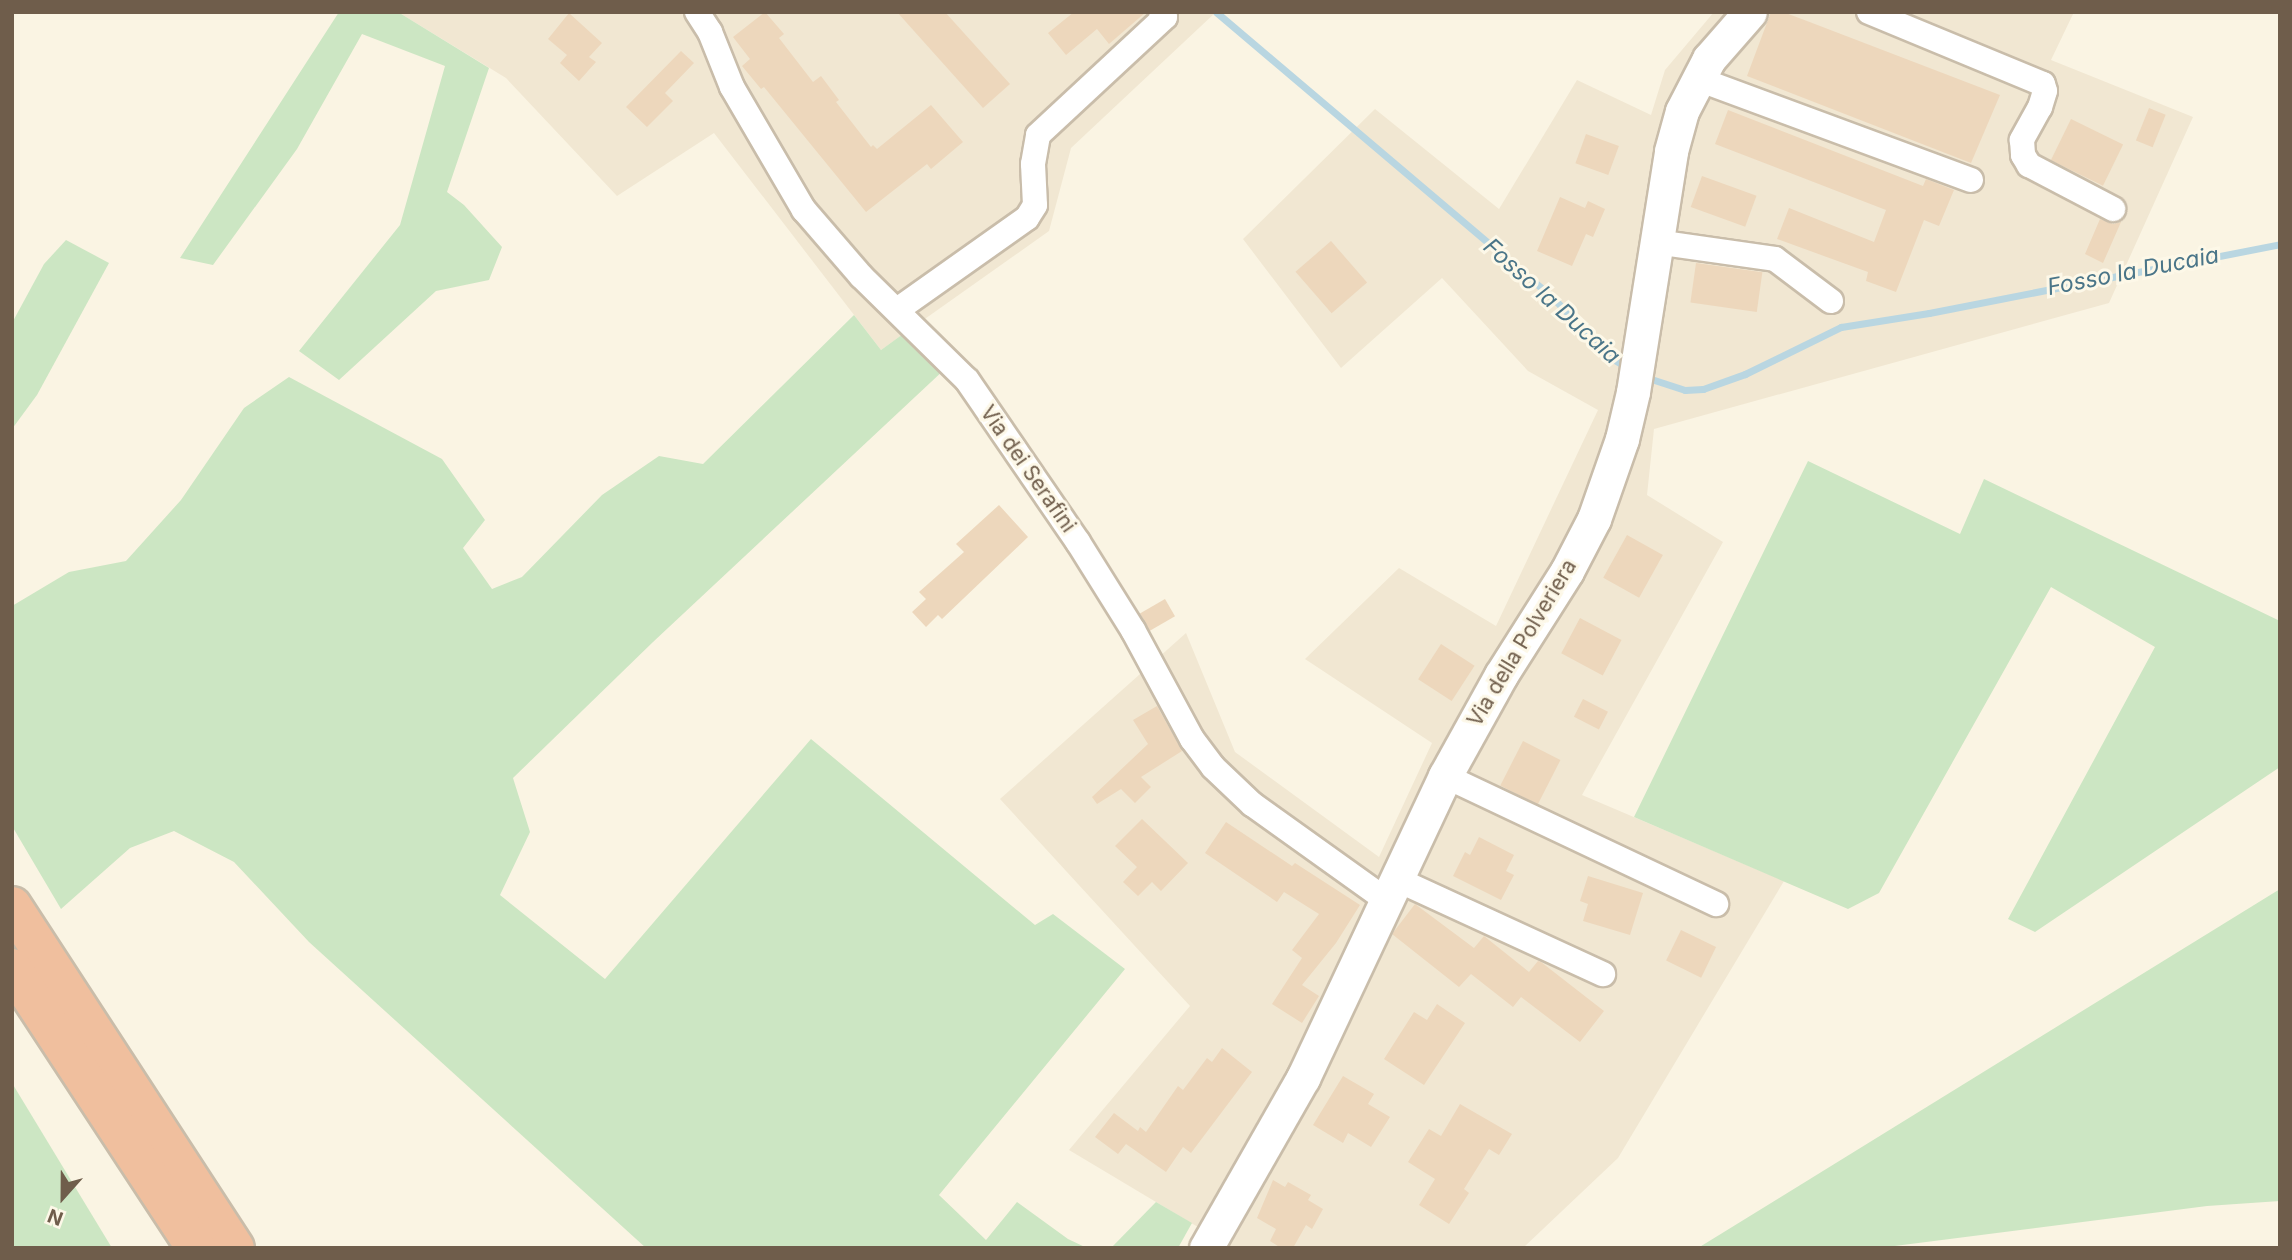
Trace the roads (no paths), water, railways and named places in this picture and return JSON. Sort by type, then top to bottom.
[{"type":"highway","points":[[12,906],[235,1248]]},
{"type":"highway","points":[[12,968],[196,1248]]},
{"type":"street","name":"Via dei Serafini","points":[[697,12],[710,32],[732,87],[804,210],[862,276],[967,380],[1133,630],[1192,739],[1213,767],[1252,804],[1391,890],[1603,974]]},
{"type":"street","points":[[898,310],[1027,218],[1035,205],[1032,164],[1038,135],[1165,17],[1161,12]]},
{"type":"street","name":"Via della Polveriera","points":[[1206,1248],[1303,1078],[1445,776],[1501,675],[1567,571],[1594,519],[1622,439],[1636,371],[1671,151],[1682,111],[1709,59],[1750,12]]},
{"type":"street","points":[[1869,12],[2043,84],[2045,91],[2040,107],[2022,139],[2023,155],[2029,165],[2113,209]]},
{"type":"street","points":[[1698,79],[1971,180]]},
{"type":"street","points":[[1656,242],[1775,259],[1831,301]]},
{"type":"street","points":[[1445,776],[1716,904]]},
{"type":"waterway","name":"Fosso la Ducaia","points":[[1216,12],[1554,299],[1613,359],[1628,368]]},
{"type":"waterway","name":"Fosso la Ducaia","points":[[1645,377],[1685,390],[1703,389],[1745,374],[1841,327],[1929,313],[2280,244]]}]
